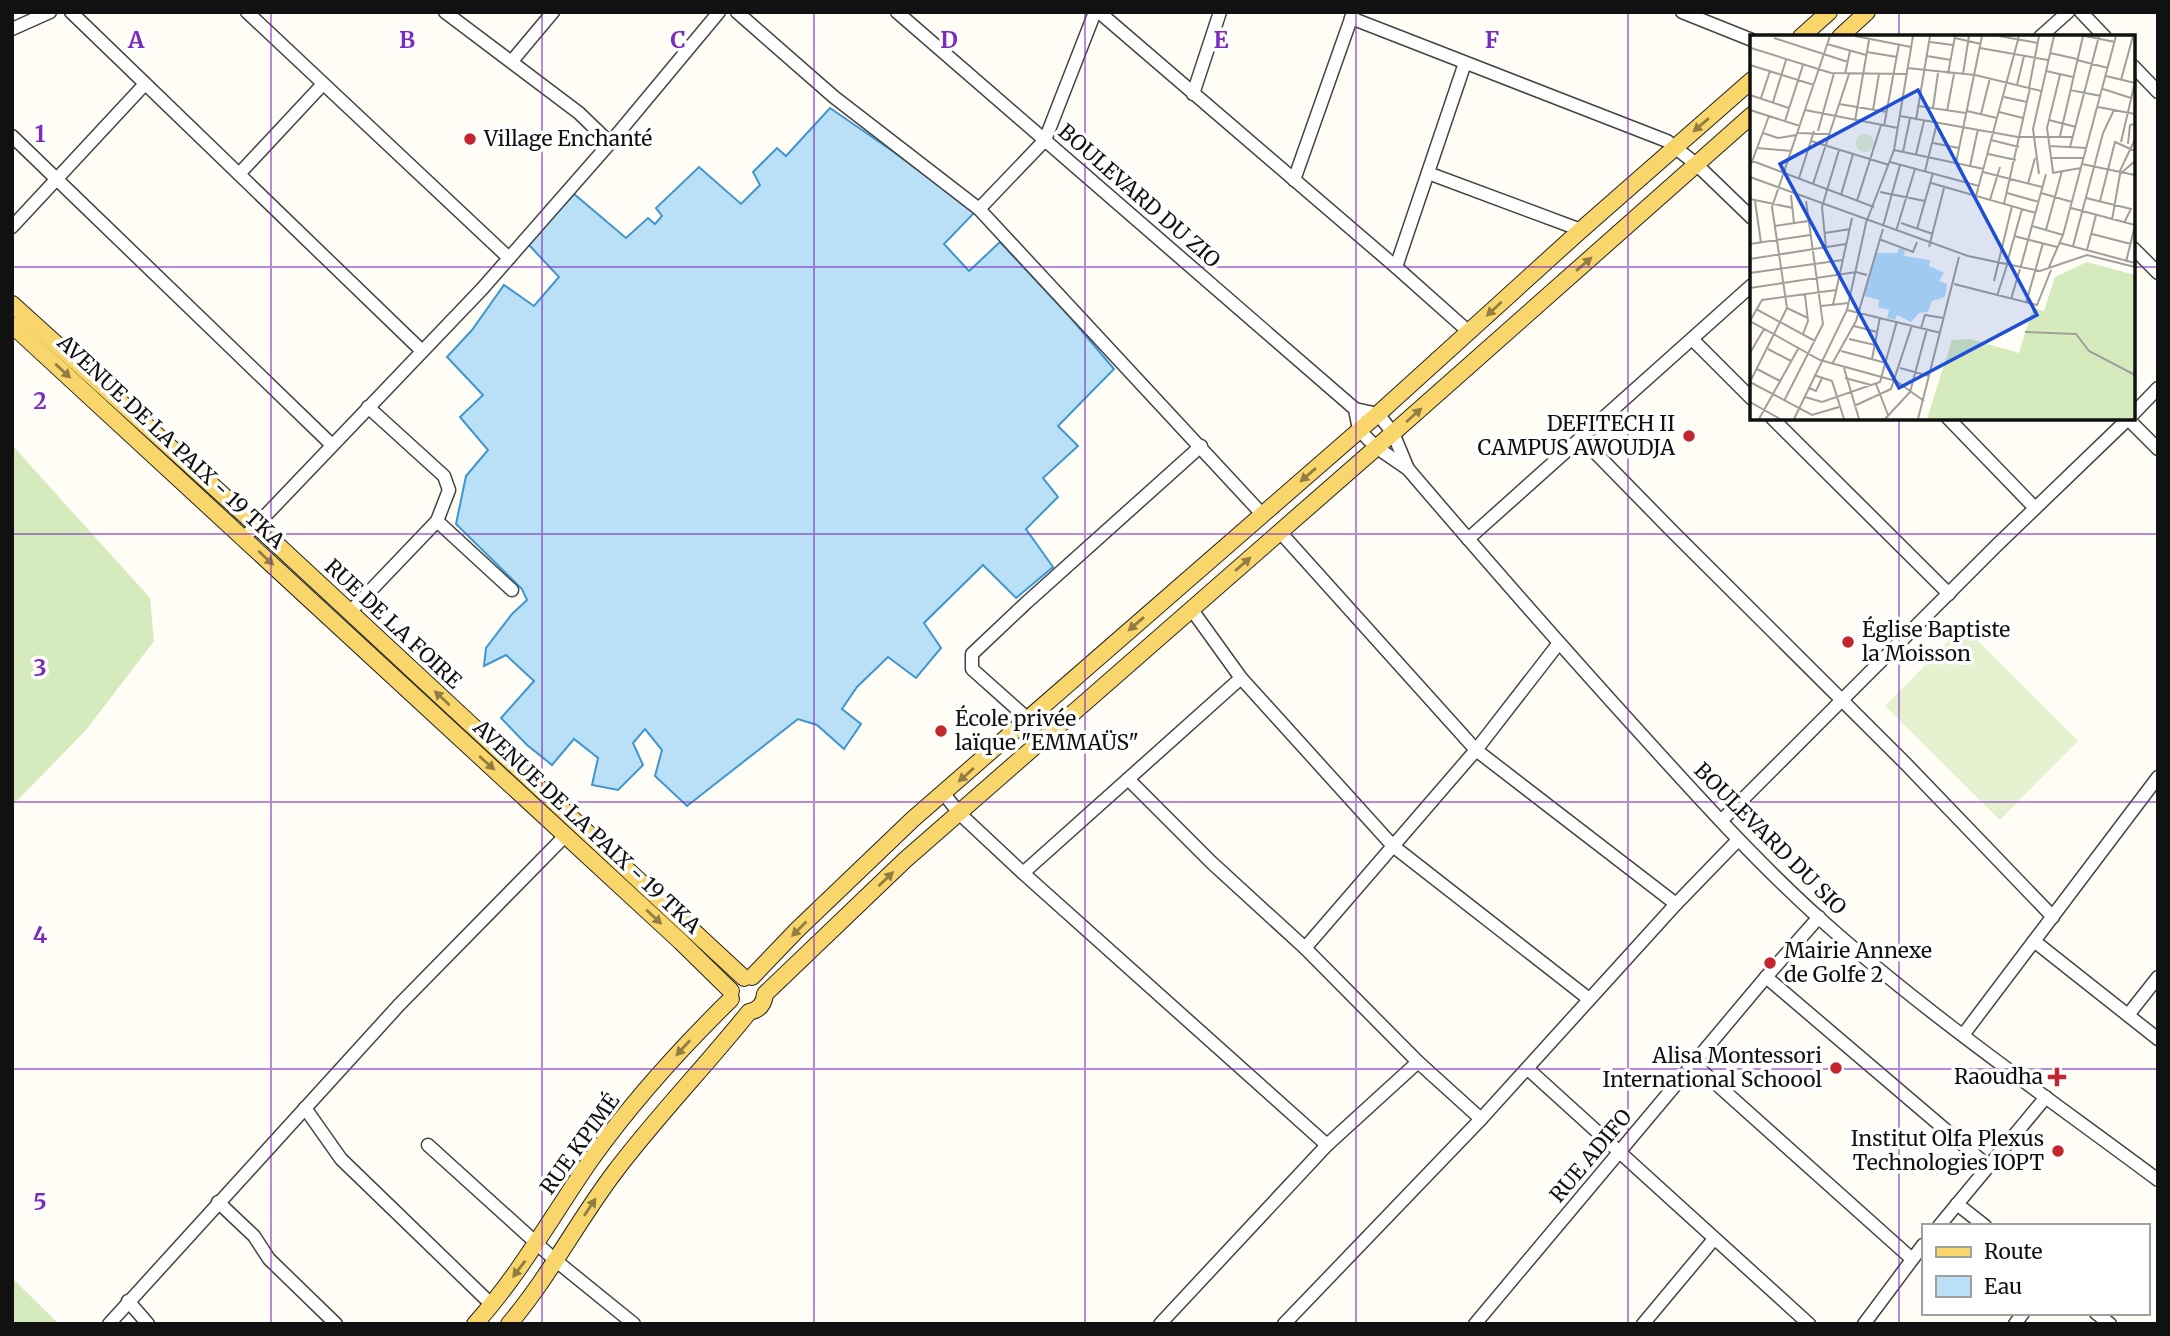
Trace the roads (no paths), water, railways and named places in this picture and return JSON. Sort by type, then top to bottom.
[{"type":"main road","points":[[1803,35],[1829,12]]},
{"type":"main road","points":[[1842,35],[1867,12]]},
{"type":"main road","points":[[749,1012],[737,1009],[731,995],[737,981],[748,978],[890,840],[1378,415],[1581,230],[1750,82]]},
{"type":"main road","points":[[512,1323],[611,1176],[749,1012],[759,1008],[765,994],[905,860],[1394,433],[1750,117]]},
{"type":"main road","name":"RUE DE LA FOIRE","points":[[12,304],[748,978]]},
{"type":"main road","name":"AVENUE DE LA PAIX - 19 TKA","points":[[12,325],[693,953],[731,995]]},
{"type":"main road","points":[[748,978],[761,983],[765,994]]},
{"type":"main road","name":"RUE KPIMÉ","points":[[475,1324],[537,1244],[590,1162],[621,1120],[731,995]]},
{"type":"street","points":[[12,29],[50,12]]},
{"type":"street","points":[[71,12],[422,351]]},
{"type":"street","points":[[247,12],[509,258]]},
{"type":"street","points":[[445,12],[579,113],[610,143]]},
{"type":"street","points":[[512,61],[553,12]]},
{"type":"street","points":[[244,538],[509,258],[610,143],[719,12]]},
{"type":"street","points":[[737,12],[834,97],[979,209],[1262,514]]},
{"type":"street","name":"BOULEVARD DU ZIO","points":[[897,12],[1355,409],[1378,415]]},
{"type":"street","points":[[979,209],[1045,140],[1097,12],[1469,332]]},
{"type":"street","points":[[1193,94],[1220,12]]},
{"type":"street","points":[[1682,12],[1750,39]]},
{"type":"street","points":[[2042,35],[2068,12]]},
{"type":"street","points":[[2081,12],[2103,35]]},
{"type":"street","points":[[1294,180],[1352,15],[1465,63],[1658,137],[1676,147],[1696,164],[1750,216]]},
{"type":"street","points":[[1396,267],[1465,63]]},
{"type":"street","points":[[2135,68],[2158,92]]},
{"type":"street","points":[[12,227],[145,84]]},
{"type":"street","points":[[239,174],[323,84]]},
{"type":"street","points":[[12,136],[332,445]]},
{"type":"street","points":[[1428,173],[1581,230]]},
{"type":"street","points":[[2135,250],[2158,273]]},
{"type":"street","points":[[1468,539],[1750,287]]},
{"type":"street","points":[[1692,339],[1750,396]]},
{"type":"street","points":[[2135,412],[2158,388]]},
{"type":"street","points":[[349,612],[437,521],[449,490],[444,476],[368,407]]},
{"type":"street","points":[[1355,409],[1359,430]]},
{"type":"street","name":"BOULEVARD DU SIO","points":[[1378,415],[1394,433],[1408,469]]},
{"type":"street","points":[[1774,420],[1949,594]]},
{"type":"street","points":[[1950,420],[2035,508]]},
{"type":"street","points":[[1721,821],[2127,420]]},
{"type":"street","points":[[2129,420],[2158,449]]},
{"type":"street","name":"BOULEVARD DU SIO","points":[[1359,430],[1376,447],[1408,469],[1559,643],[1738,840],[1819,917],[1863,956],[1963,1035],[2158,1180]]},
{"type":"street","points":[[1581,438],[2053,916]]},
{"type":"street","points":[[1028,719],[972,670],[972,653],[1201,446]]},
{"type":"street","points":[[437,521],[512,590]]},
{"type":"street","points":[[1280,532],[1476,750],[1676,904]]},
{"type":"street","points":[[1192,610],[1241,678],[1393,846],[1589,999]]},
{"type":"street","points":[[1304,948],[1476,750],[1559,643]]},
{"type":"street","points":[[1023,873],[1241,678]]},
{"type":"street","points":[[1963,1035],[2158,777]]},
{"type":"street","points":[[1128,779],[1418,1062],[1481,1119]]},
{"type":"street","points":[[944,794],[960,814],[1023,873],[1327,1145]]},
{"type":"street","points":[[109,1324],[399,1005],[566,835]]},
{"type":"street","points":[[1284,1324],[1528,1069],[1676,904],[1738,840]]},
{"type":"street","name":"RUE ADIFO","points":[[1475,1324],[1819,917]]},
{"type":"street","points":[[2034,941],[2158,1040]]},
{"type":"street","points":[[1766,977],[1988,1166]]},
{"type":"street","points":[[2128,1015],[2158,977]]},
{"type":"street","points":[[1160,1324],[1327,1145],[1418,1062]]},
{"type":"street","points":[[1693,1063],[1912,1259]]},
{"type":"street","points":[[1528,1069],[1809,1324]]},
{"type":"street","points":[[1941,1224],[2046,1097]]},
{"type":"street","points":[[305,1108],[341,1159],[492,1305]]},
{"type":"street","points":[[428,1144],[555,1260],[634,1324]]},
{"type":"street","points":[[218,1202],[254,1236],[269,1259],[336,1324]]},
{"type":"street","points":[[1957,1203],[1983,1224]]},
{"type":"street","points":[[1646,1323],[1714,1238]]},
{"type":"street","points":[[1864,1324],[1922,1246]]},
{"type":"street","points":[[128,1301],[148,1324]]},
{"type":"water","points":[[830,108],[975,212],[944,244],[969,271],[1000,242],[1114,369],[1058,426],[1078,446],[1043,478],[1058,497],[1026,529],[1053,567],[1016,598],[983,565],[924,623],[941,648],[916,678],[888,657],[857,687],[842,709],[861,724],[844,749],[817,725],[798,719],[687,806],[655,776],[662,750],[645,729],[633,743],[643,765],[618,790],[592,785],[598,758],[574,739],[552,765],[527,745],[501,718],[534,681],[506,655],[484,666],[486,648],[512,614],[527,600],[522,589],[456,524],[466,476],[488,450],[460,417],[483,395],[447,357],[472,330],[504,285],[534,306],[559,277],[528,244],[574,194],[626,238],[648,218],[655,224],[662,216],[656,208],[699,167],[741,204],[760,185],[753,172],[777,148],[786,156]]},
{"type":"place","name":"Village Enchanté","points":[[470,139]]},
{"type":"place","name":"DEFITECH II CAMPUS AWOUDJA","points":[[1689,436]]},
{"type":"place","name":"Église Baptiste la Moisson","points":[[1848,642]]},
{"type":"place","name":"École privée laïque \"EMMAÜS\"","points":[[941,731]]},
{"type":"place","name":"Mairie Annexe de Golfe 2","points":[[1770,963]]},
{"type":"place","name":"Alisa Montessori International Schoool","points":[[1836,1068]]},
{"type":"place","name":"Raoudha","points":[[2057,1077]]},
{"type":"place","name":"Institut Olfa Plexus Technologies IOPT","points":[[2058,1151]]}]
